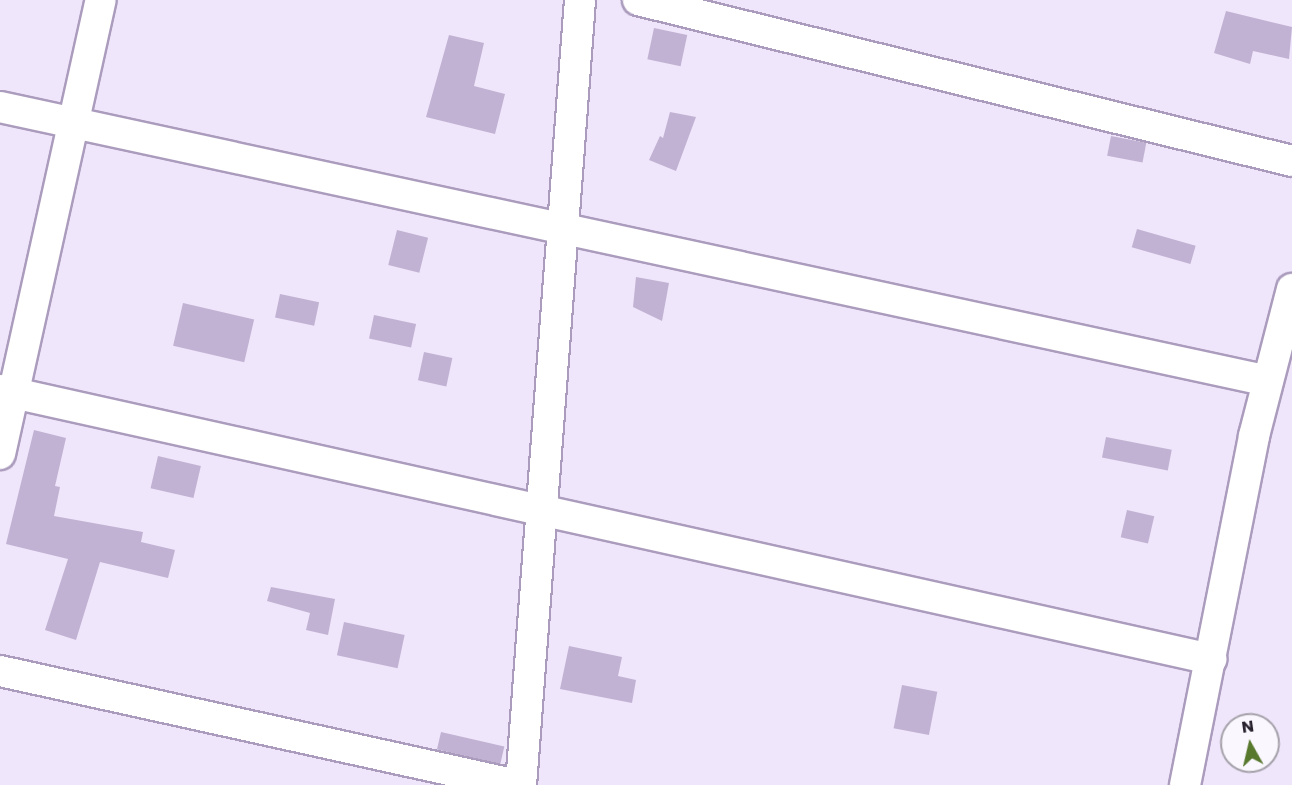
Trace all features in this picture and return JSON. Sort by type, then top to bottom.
[{"type":"street","points":[[0,454],[7,391],[74,123],[101,0]]},
{"type":"street","points":[[0,671],[519,785],[580,0]]},
{"type":"street","points":[[638,0],[1292,161]]},
{"type":"street","points":[[0,107],[1268,381]]},
{"type":"street","points":[[1185,785],[1268,381],[1292,289]]},
{"type":"street","points":[[7,391],[1211,659]]},
{"type":"building","points":[[1226,11],[1292,27],[1289,59],[1253,51],[1250,64],[1214,53]]},
{"type":"building","points":[[654,28],[687,35],[681,66],[647,59]]},
{"type":"building","points":[[449,35],[484,43],[474,86],[505,94],[495,134],[426,117]]},
{"type":"building","points":[[670,112],[696,117],[676,171],[649,160],[660,136],[663,138]]},
{"type":"building","points":[[1111,136],[1146,143],[1143,163],[1107,156]]},
{"type":"building","points":[[1137,229],[1196,246],[1190,264],[1132,247]]},
{"type":"building","points":[[397,230],[428,238],[419,273],[388,265]]},
{"type":"building","points":[[636,277],[669,283],[662,321],[633,307]]},
{"type":"building","points":[[280,294],[319,302],[314,326],[275,317]]},
{"type":"building","points":[[183,303],[254,319],[244,362],[173,346]]},
{"type":"building","points":[[374,315],[416,324],[411,347],[369,338]]},
{"type":"building","points":[[424,352],[452,358],[446,386],[418,380]]},
{"type":"building","points":[[34,430],[66,438],[55,486],[60,487],[54,516],[143,532],[141,542],[175,550],[168,578],[100,562],[76,640],[45,630],[68,559],[6,544]]},
{"type":"building","points":[[1106,437],[1172,450],[1168,470],[1102,458]]},
{"type":"building","points":[[158,456],[201,466],[193,498],[151,488]]},
{"type":"building","points":[[1127,510],[1154,516],[1148,544],[1121,537]]},
{"type":"building","points":[[271,587],[335,599],[328,635],[306,630],[310,613],[267,601]]},
{"type":"building","points":[[344,622],[405,635],[398,668],[337,655]]},
{"type":"building","points":[[569,646],[622,657],[618,676],[636,680],[632,703],[560,689]]},
{"type":"building","points":[[902,685],[937,692],[929,735],[894,728]]},
{"type":"building","points":[[441,732],[504,747],[500,764],[437,750]]}]
